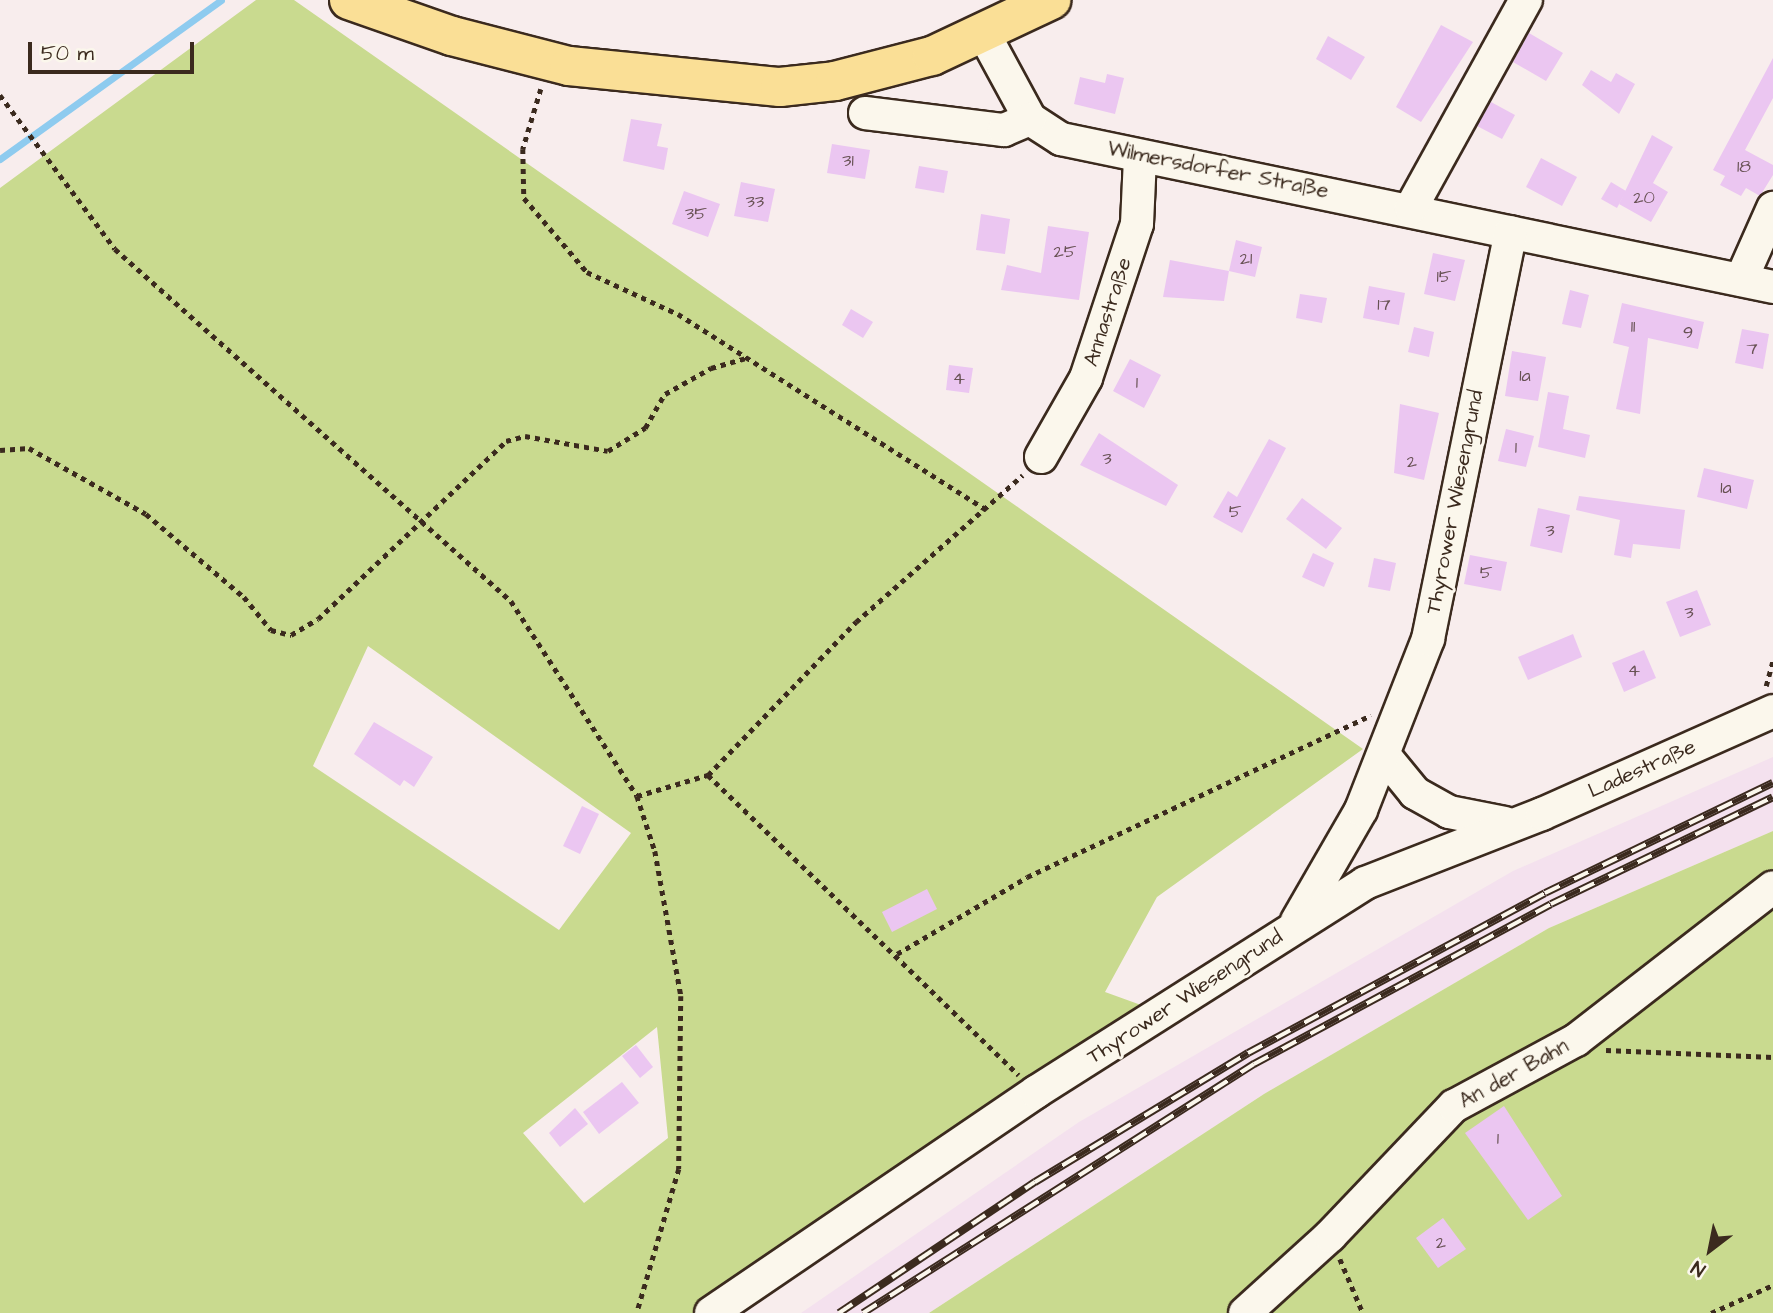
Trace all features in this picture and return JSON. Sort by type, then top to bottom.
[{"type":"main road","points":[[349,0],[550,62],[685,82],[780,87],[835,81],[985,36],[1051,0]]},
{"type":"street","points":[[1411,208],[1525,0]]},
{"type":"street","name":"Wilmersdorfer Straße","points":[[985,36],[1030,119],[1060,139],[1140,157],[1411,208],[1511,232],[1773,287]]},
{"type":"street","points":[[865,113],[1004,130],[1030,119]]},
{"type":"street","name":"Annastraße","points":[[1041,457],[1086,378],[1137,224],[1140,157]]},
{"type":"street","points":[[1741,280],[1773,208]]},
{"type":"street","name":"Thyrower Wiesengrund","points":[[711,1313],[1036,1092],[1292,929],[1386,750],[1428,639],[1511,232]]},
{"type":"street","name":"Ladestraße","points":[[1292,929],[1365,883],[1773,711]]},
{"type":"street","points":[[1386,750],[1415,793],[1449,812],[1510,824]]},
{"type":"street","name":"An der Bahn","points":[[1245,1313],[1330,1237],[1454,1106],[1576,1040],[1773,887]]},
{"type":"path","points":[[550,62],[523,149],[524,198],[587,272],[636,299],[678,314],[988,511]]},
{"type":"path","points":[[0,95],[53,172],[115,249],[425,520],[511,601],[637,796],[655,851],[681,996],[679,1169],[637,1313]]},
{"type":"path","points":[[0,450],[29,448],[146,514],[244,597],[271,629],[291,635],[425,520],[506,441],[525,436],[608,451],[645,428],[665,394],[711,368],[747,358]]},
{"type":"path","points":[[637,796],[708,775],[865,613],[932,551],[988,511],[1041,457]]},
{"type":"path","points":[[897,954],[1027,877],[1406,698]]},
{"type":"path","points":[[708,775],[897,954],[1036,1092]]},
{"type":"path","points":[[1576,1040],[1616,1053],[1773,1057]]},
{"type":"path","points":[[1330,1237],[1363,1313]]},
{"type":"path","points":[[1711,1313],[1773,1284]]},
{"type":"shaded area","points":[[1773,757],[1773,831],[1549,928],[1264,1094],[929,1313],[801,1313],[1079,1122],[1513,871]]},
{"type":"green space","points":[[256,0],[294,0],[1363,749],[1157,897],[1105,992],[1141,1005],[713,1313],[0,1313],[0,188]],"holes":[[[368,646],[631,833],[559,930],[313,766]],[[657,1027],[668,1138],[584,1203],[523,1133]]]},
{"type":"green space","points":[[1773,831],[1773,1313],[929,1313],[1264,1094],[1549,928]]},
{"type":"building","points":[[1441,25],[1473,42],[1421,122],[1396,107]]},
{"type":"building","points":[[1529,33],[1563,53],[1546,81],[1513,62]]},
{"type":"building","points":[[1328,36],[1365,57],[1351,80],[1316,59]]},
{"type":"building","points":[[1773,58],[1773,98],[1745,150],[1773,165],[1773,175],[1760,196],[1746,188],[1741,196],[1720,185],[1725,176],[1713,170]]},
{"type":"building","points":[[1591,70],[1611,82],[1616,73],[1635,84],[1619,114],[1582,85]]},
{"type":"building","points":[[1107,74],[1124,78],[1115,114],[1074,104],[1080,77],[1105,83]]},
{"type":"building","points":[[1491,102],[1515,115],[1502,139],[1477,126]]},
{"type":"building","points":[[631,119],[662,124],[657,146],[668,148],[664,170],[623,161]]},
{"type":"building","points":[[1652,135],[1673,147],[1653,183],[1668,192],[1651,222],[1619,204]]},
{"type":"building","points":[[832,144],[870,150],[865,179],[827,173]]},
{"type":"building","points":[[1541,158],[1577,177],[1562,206],[1526,187]]},
{"type":"building","points":[[919,166],[948,171],[944,193],[915,188]]},
{"type":"building","points":[[741,182],[775,189],[768,222],[734,216]]},
{"type":"building","points":[[1611,182],[1626,191],[1617,208],[1601,199]]},
{"type":"building","points":[[684,191],[720,204],[708,237],[672,224]]},
{"type":"building","points":[[981,214],[1010,219],[1005,254],[976,250]]},
{"type":"building","points":[[1048,226],[1089,232],[1079,300],[1001,290],[1007,265],[1041,273]]},
{"type":"building","points":[[1236,240],[1262,247],[1255,277],[1229,271]]},
{"type":"building","points":[[1433,253],[1465,260],[1455,301],[1424,294]]},
{"type":"building","points":[[1170,260],[1229,271],[1224,301],[1163,297]]},
{"type":"building","points":[[1369,286],[1405,293],[1399,325],[1363,318]]},
{"type":"building","points":[[1570,290],[1589,295],[1581,328],[1562,324]]},
{"type":"building","points":[[1300,294],[1327,298],[1322,323],[1296,318]]},
{"type":"building","points":[[1622,303],[1704,322],[1698,349],[1648,338],[1640,414],[1616,409],[1629,347],[1613,343]]},
{"type":"building","points":[[851,309],[873,322],[863,338],[842,325]]},
{"type":"building","points":[[1414,327],[1434,332],[1429,357],[1408,352]]},
{"type":"building","points":[[1742,329],[1769,334],[1763,369],[1735,363]]},
{"type":"building","points":[[1512,351],[1546,357],[1538,401],[1505,396]]},
{"type":"building","points":[[1130,359],[1161,375],[1144,408],[1113,391]]},
{"type":"building","points":[[949,365],[973,368],[969,393],[946,390]]},
{"type":"building","points":[[1548,392],[1569,396],[1563,429],[1590,435],[1585,458],[1538,447]]},
{"type":"building","points":[[1400,404],[1439,413],[1424,480],[1394,473]]},
{"type":"building","points":[[1506,429],[1534,436],[1526,467],[1498,461]]},
{"type":"building","points":[[1099,433],[1178,485],[1166,506],[1080,465]]},
{"type":"building","points":[[1269,439],[1286,448],[1242,533],[1213,517],[1228,491],[1237,497]]},
{"type":"building","points":[[1704,468],[1754,480],[1747,509],[1697,497]]},
{"type":"building","points":[[1579,496],[1685,510],[1680,549],[1633,544],[1631,558],[1614,555],[1620,520],[1576,510]]},
{"type":"building","points":[[1302,498],[1342,528],[1326,549],[1286,519]]},
{"type":"building","points":[[1538,508],[1570,515],[1562,553],[1530,546]]},
{"type":"building","points":[[1313,553],[1334,563],[1324,587],[1302,577]]},
{"type":"building","points":[[1470,555],[1507,562],[1501,591],[1464,584]]},
{"type":"building","points":[[1374,558],[1396,563],[1390,591],[1368,587]]},
{"type":"building","points":[[1697,590],[1711,625],[1680,637],[1666,602]]},
{"type":"building","points":[[1573,634],[1582,657],[1528,680],[1518,657]]},
{"type":"building","points":[[1644,650],[1656,678],[1624,692],[1612,663]]},
{"type":"building","points":[[374,722],[433,757],[414,787],[404,780],[400,786],[354,754]]},
{"type":"building","points":[[582,806],[599,814],[580,854],[563,846]]},
{"type":"building","points":[[927,889],[937,909],[892,932],[882,912]]},
{"type":"building","points":[[636,1045],[653,1067],[640,1078],[622,1056]]},
{"type":"building","points":[[622,1082],[639,1103],[599,1134],[583,1112]]},
{"type":"building","points":[[1504,1106],[1562,1196],[1528,1220],[1465,1133]]},
{"type":"building","points":[[575,1108],[588,1124],[560,1147],[549,1133]]},
{"type":"building","points":[[1443,1218],[1466,1249],[1438,1268],[1416,1238]]},
{"type":"waterway","points":[[0,159],[221,0]]},
{"type":"railway","points":[[839,1313],[1035,1182],[1248,1053],[1545,893],[1773,783]]},
{"type":"railway","points":[[863,1313],[1254,1064],[1551,904],[1773,797]]}]
